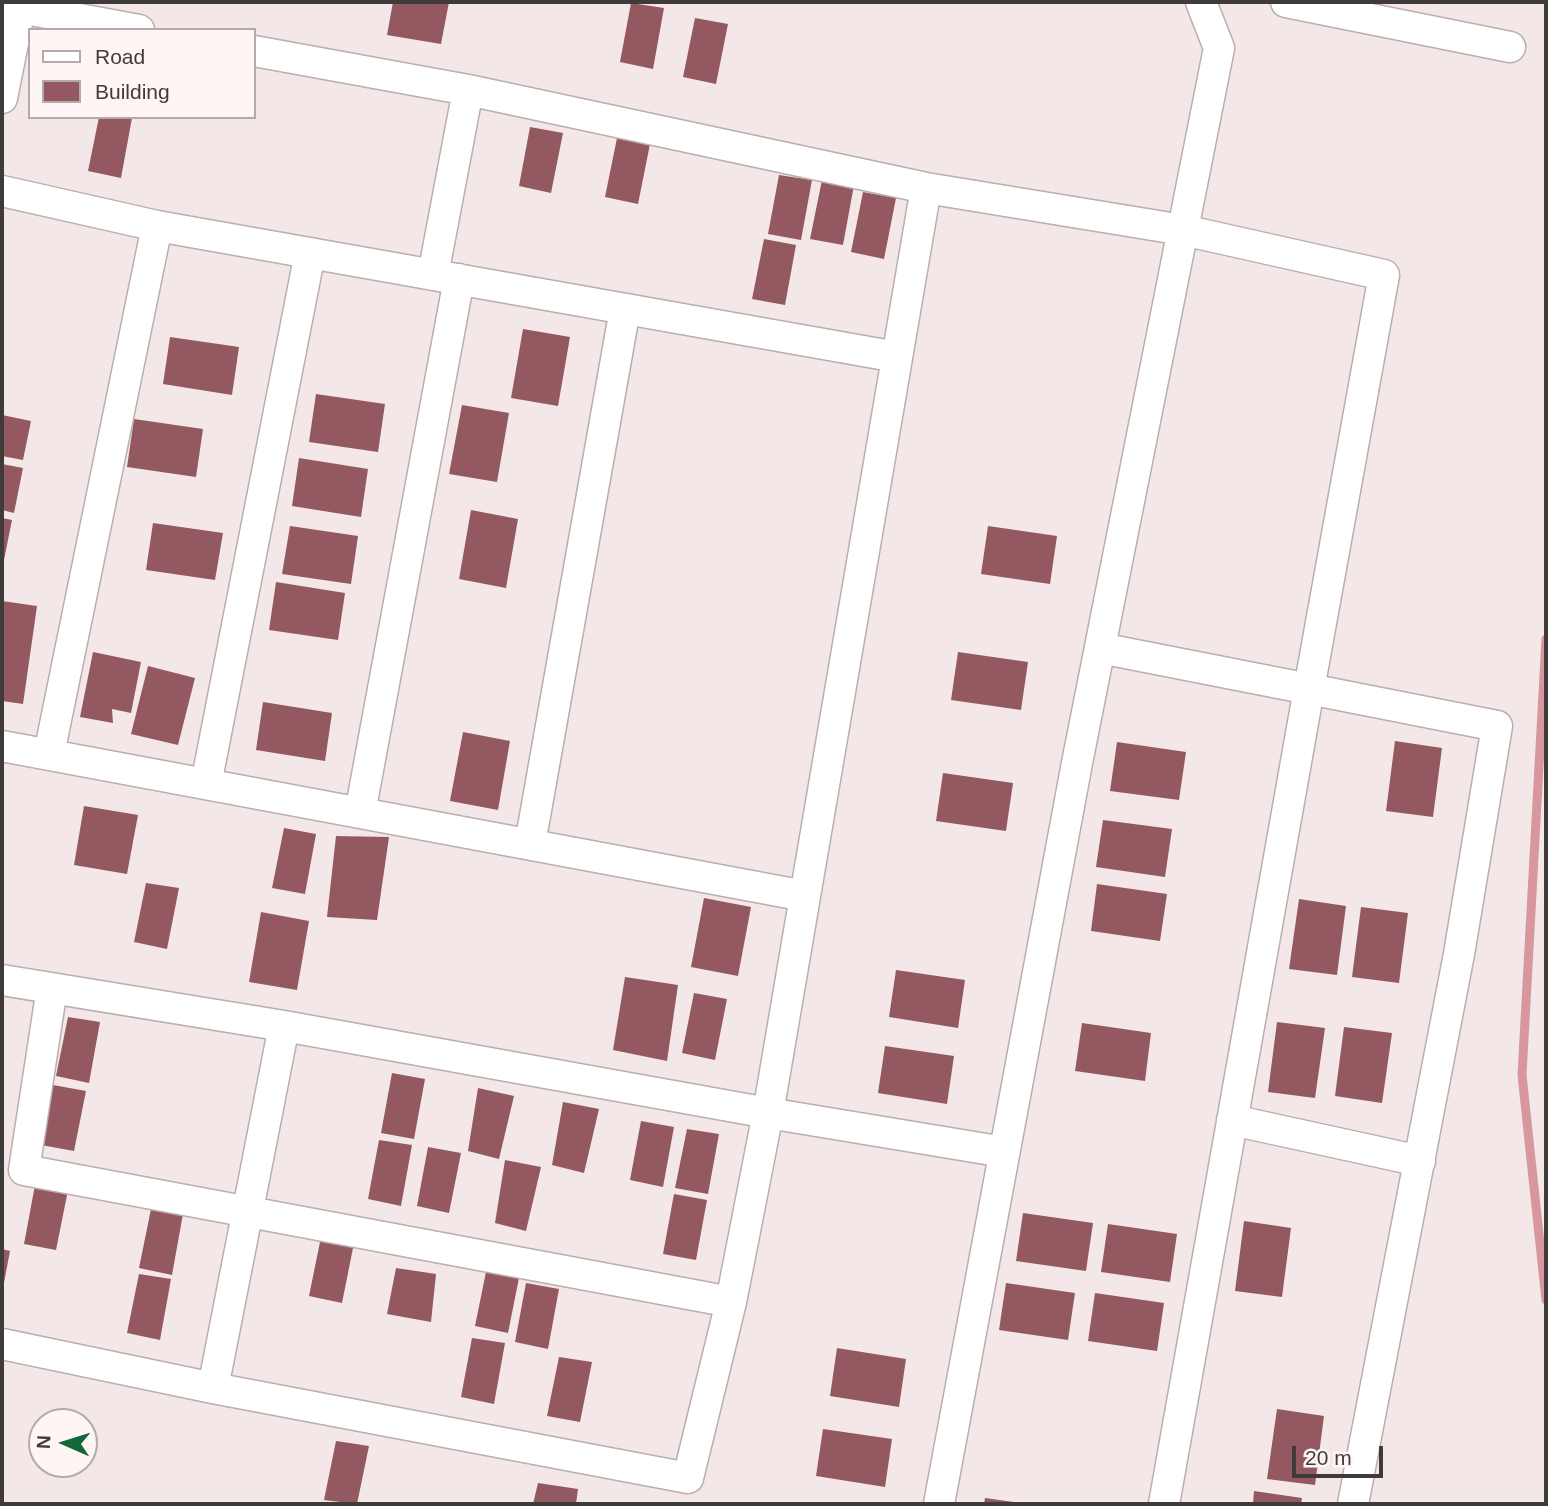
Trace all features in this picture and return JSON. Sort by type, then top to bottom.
[{"type":"street","points":[[939,1504],[1100,648],[1219,48],[1201,2]]},
{"type":"street","points":[[1286,2],[1510,47]]},
{"type":"street","points":[[2,99],[11,6],[128,28]]},
{"type":"street","points":[[256,51],[468,90],[926,188],[1183,230],[1384,275],[1164,1504]]},
{"type":"street","points":[[360,813],[446,277],[468,90]]},
{"type":"street","points":[[2,1345],[688,1478],[731,1302],[768,1114],[926,188]]},
{"type":"street","points":[[2,191],[157,226],[897,357]]},
{"type":"street","points":[[49,754],[157,226]]},
{"type":"street","points":[[206,784],[310,253]]},
{"type":"street","points":[[530,845],[625,309]]},
{"type":"street","points":[[1100,648],[1497,726],[1459,954],[1353,1504]]},
{"type":"street","points":[[2,746],[805,896]]},
{"type":"street","points":[[2,979],[284,1026],[768,1114],[1004,1152]]},
{"type":"street","points":[[52,988],[23,1170],[731,1302]]},
{"type":"street","points":[[213,1388],[284,1026]]},
{"type":"street","points":[[1232,1120],[1420,1161]]},
{"type":"building","points":[[393,2],[449,2],[441,44],[387,35]]},
{"type":"building","points":[[631,3],[664,8],[653,69],[620,62]]},
{"type":"building","points":[[695,18],[728,24],[716,84],[683,77]]},
{"type":"building","points":[[99,119],[132,119],[121,178],[88,171]]},
{"type":"building","points":[[530,127],[563,133],[551,193],[519,186]]},
{"type":"building","points":[[617,138],[650,144],[638,204],[605,197]]},
{"type":"building","points":[[779,175],[812,180],[801,240],[768,234]]},
{"type":"building","points":[[822,180],[854,185],[843,245],[810,239]]},
{"type":"building","points":[[863,192],[896,198],[884,259],[851,252]]},
{"type":"building","points":[[764,239],[796,245],[785,305],[752,299]]},
{"type":"building","points":[[523,329],[570,337],[558,406],[511,398]]},
{"type":"building","points":[[170,337],[239,347],[232,395],[163,384]]},
{"type":"building","points":[[316,394],[385,404],[378,452],[309,442]]},
{"type":"building","points":[[462,405],[509,413],[497,482],[449,474]]},
{"type":"building","points":[[2,415],[31,421],[23,460],[2,456]]},
{"type":"building","points":[[134,419],[203,429],[196,477],[127,467]]},
{"type":"building","points":[[299,458],[368,469],[361,517],[292,506]]},
{"type":"building","points":[[2,464],[23,468],[14,513],[2,510]]},
{"type":"building","points":[[471,510],[518,519],[506,588],[459,579]]},
{"type":"building","points":[[2,518],[12,520],[3,565],[2,565]]},
{"type":"building","points":[[153,523],[223,533],[215,580],[146,570]]},
{"type":"building","points":[[290,526],[358,536],[351,584],[282,574]]},
{"type":"building","points":[[988,526],[1057,536],[1050,584],[981,574]]},
{"type":"building","points":[[276,582],[345,593],[338,640],[269,630]]},
{"type":"building","points":[[2,601],[37,606],[23,704],[2,701]]},
{"type":"building","points":[[93,652],[141,662],[131,713],[112,709],[113,723],[80,717]]},
{"type":"building","points":[[958,652],[1028,662],[1021,710],[951,700]]},
{"type":"building","points":[[148,666],[195,678],[178,745],[131,734]]},
{"type":"building","points":[[263,702],[332,713],[325,761],[256,750]]},
{"type":"building","points":[[463,732],[510,741],[498,810],[450,801]]},
{"type":"building","points":[[1395,741],[1442,748],[1433,817],[1386,811]]},
{"type":"building","points":[[1117,742],[1186,752],[1179,800],[1110,791]]},
{"type":"building","points":[[943,773],[1013,783],[1006,831],[936,821]]},
{"type":"building","points":[[84,806],[138,815],[127,874],[74,865]]},
{"type":"building","points":[[1103,820],[1172,829],[1165,877],[1096,867]]},
{"type":"building","points":[[284,828],[316,834],[305,894],[272,888]]},
{"type":"building","points":[[336,836],[389,837],[377,920],[327,917]]},
{"type":"building","points":[[146,883],[179,888],[167,949],[134,942]]},
{"type":"building","points":[[1097,884],[1167,894],[1160,941],[1091,931]]},
{"type":"building","points":[[704,898],[751,907],[738,976],[691,967]]},
{"type":"building","points":[[1299,899],[1346,906],[1337,975],[1289,969]]},
{"type":"building","points":[[1361,907],[1408,913],[1399,983],[1352,977]]},
{"type":"building","points":[[261,912],[309,921],[297,990],[249,982]]},
{"type":"building","points":[[896,970],[965,980],[958,1028],[889,1017]]},
{"type":"building","points":[[625,977],[678,985],[667,1061],[613,1050]]},
{"type":"building","points":[[694,993],[727,999],[715,1060],[682,1053]]},
{"type":"building","points":[[68,1017],[100,1022],[89,1083],[56,1076]]},
{"type":"building","points":[[1277,1022],[1325,1028],[1315,1098],[1268,1092]]},
{"type":"building","points":[[1082,1023],[1151,1033],[1145,1081],[1075,1071]]},
{"type":"building","points":[[1344,1027],[1392,1033],[1382,1103],[1335,1096]]},
{"type":"building","points":[[885,1046],[954,1056],[947,1104],[878,1093]]},
{"type":"building","points":[[392,1073],[425,1079],[414,1139],[381,1133]]},
{"type":"building","points":[[53,1085],[86,1091],[74,1151],[41,1145]]},
{"type":"building","points":[[478,1088],[514,1096],[499,1159],[468,1151]]},
{"type":"building","points":[[563,1102],[599,1109],[584,1173],[552,1165]]},
{"type":"building","points":[[641,1121],[674,1127],[663,1187],[630,1180]]},
{"type":"building","points":[[687,1129],[719,1134],[708,1194],[675,1188]]},
{"type":"building","points":[[379,1140],[412,1145],[401,1206],[368,1199]]},
{"type":"building","points":[[428,1147],[461,1153],[449,1213],[417,1206]]},
{"type":"building","points":[[505,1160],[541,1167],[526,1231],[495,1223]]},
{"type":"building","points":[[35,1185],[68,1190],[56,1250],[24,1244]]},
{"type":"building","points":[[674,1194],[707,1200],[696,1260],[663,1254]]},
{"type":"building","points":[[151,1209],[183,1214],[172,1275],[139,1268]]},
{"type":"building","points":[[1023,1213],[1093,1223],[1086,1271],[1016,1261]]},
{"type":"building","points":[[1244,1221],[1291,1228],[1282,1297],[1235,1291]]},
{"type":"building","points":[[1108,1224],[1177,1234],[1170,1282],[1101,1272]]},
{"type":"building","points":[[321,1237],[354,1243],[342,1303],[309,1296]]},
{"type":"building","points":[[2,1249],[10,1251],[3,1288],[2,1287]]},
{"type":"building","points":[[487,1267],[520,1273],[508,1333],[475,1326]]},
{"type":"building","points":[[396,1268],[436,1274],[431,1322],[387,1314]]},
{"type":"building","points":[[139,1274],[171,1279],[160,1340],[127,1333]]},
{"type":"building","points":[[526,1283],[559,1289],[548,1349],[515,1342]]},
{"type":"building","points":[[1006,1283],[1075,1293],[1068,1340],[999,1330]]},
{"type":"building","points":[[1095,1293],[1164,1303],[1157,1351],[1088,1341]]},
{"type":"building","points":[[472,1338],[505,1343],[494,1404],[461,1397]]},
{"type":"building","points":[[837,1348],[906,1359],[899,1407],[830,1396]]},
{"type":"building","points":[[559,1357],[592,1362],[580,1422],[547,1416]]},
{"type":"building","points":[[1277,1409],[1324,1416],[1315,1485],[1267,1479]]},
{"type":"building","points":[[823,1429],[892,1439],[885,1487],[816,1476]]},
{"type":"building","points":[[336,1441],[369,1446],[357,1504],[324,1500]]},
{"type":"building","points":[[538,1483],[578,1489],[576,1504],[533,1504]]},
{"type":"building","points":[[1254,1491],[1302,1498],[1301,1504],[1253,1504]]},
{"type":"building","points":[[985,1498],[1021,1503],[1021,1504],[984,1504]]},
{"type":"waterway","points":[[1546,639],[1522,1075],[1546,1300]]}]
